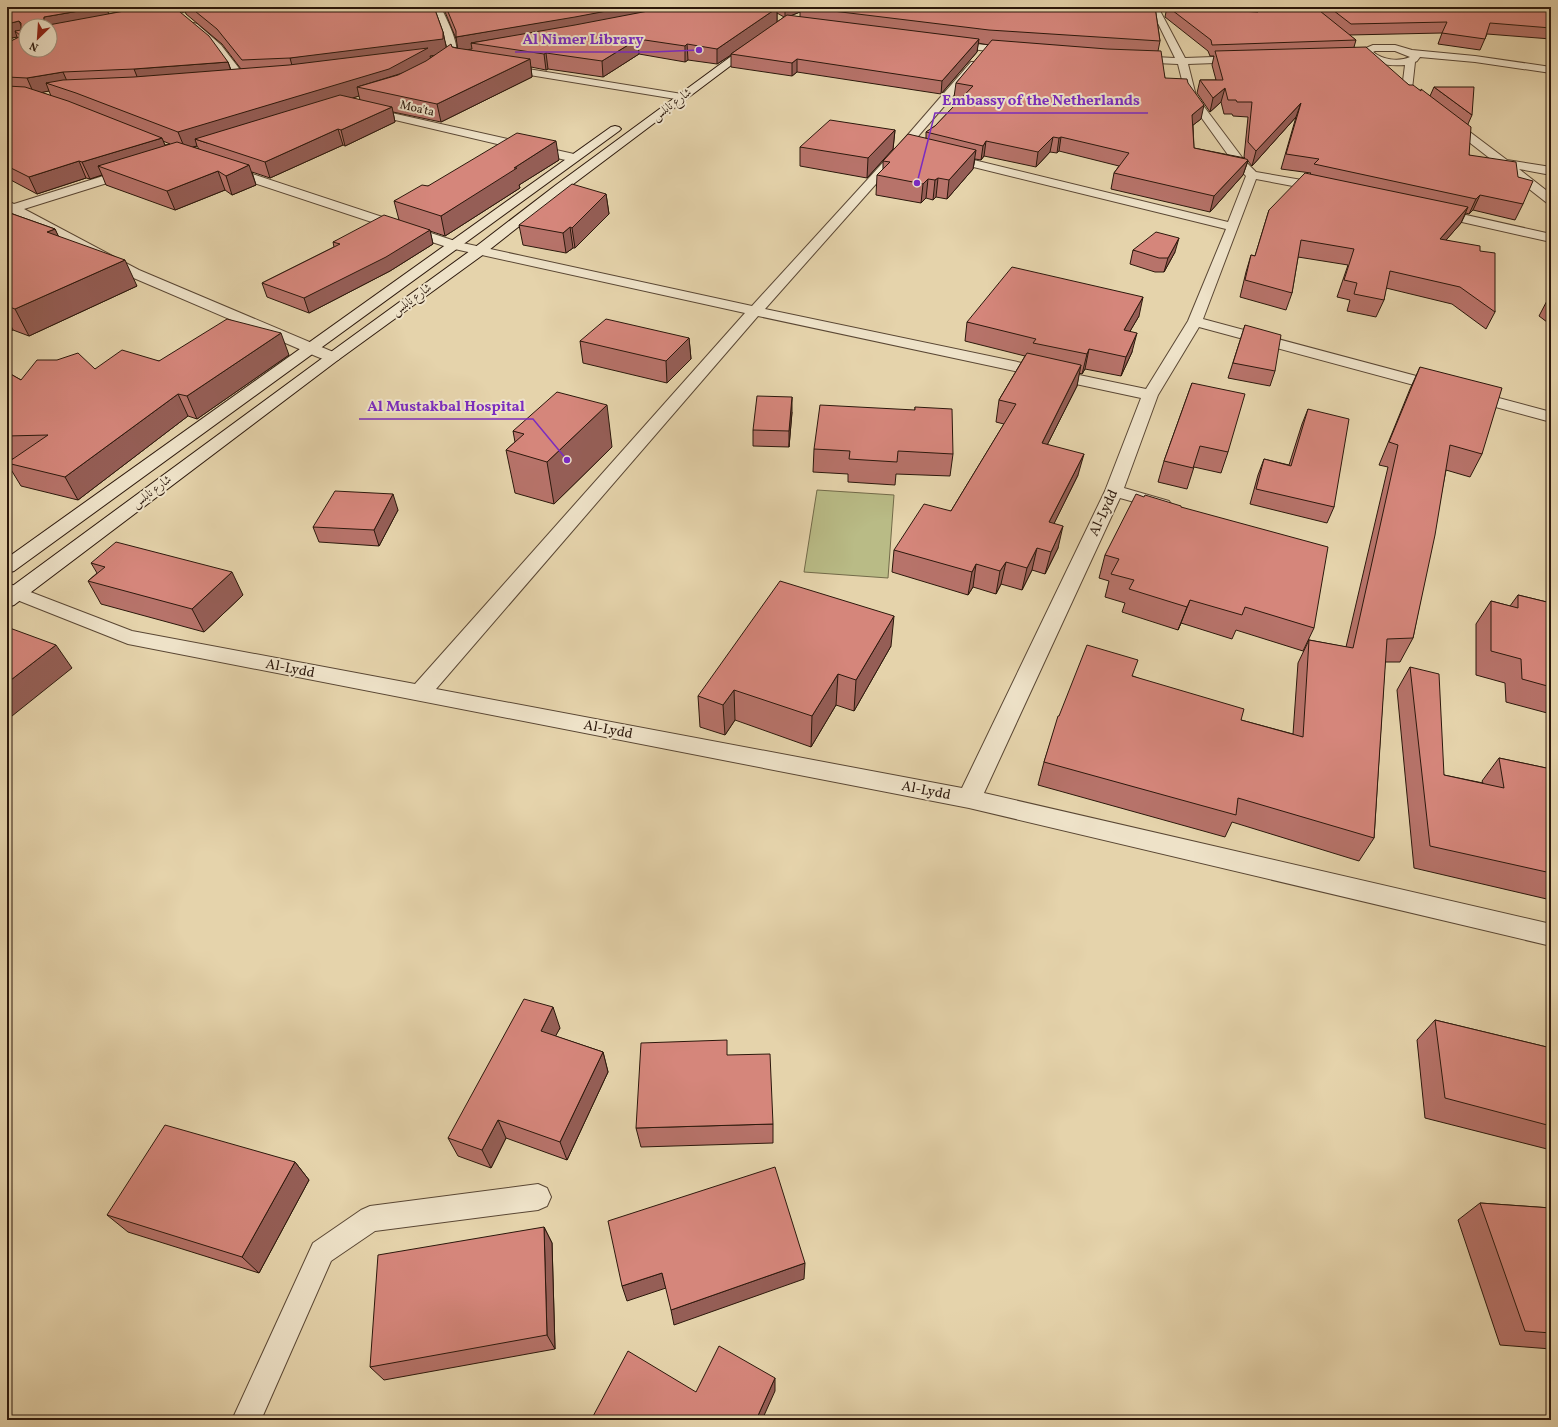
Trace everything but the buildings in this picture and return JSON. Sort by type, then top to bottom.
[{"type":"street","points":[[138,19],[182,17],[192,7]]},
{"type":"street","points":[[437,7],[452,46],[452,58]]},
{"type":"street","points":[[1154,7],[1182,61],[1191,96],[1240,163],[1252,175],[1339,190]]},
{"type":"street","points":[[182,17],[218,47],[246,80],[227,81]]},
{"type":"street","name":"شارع نابلس","points":[[651,103],[754,30]]},
{"type":"street","name":"شارع نابلس","points":[[10,594],[479,251],[560,188],[767,36]]},
{"type":"street","points":[[934,42],[987,49],[1026,52]]},
{"type":"street","points":[[1355,56],[1368,50],[1389,48],[1410,57]]},
{"type":"street","points":[[419,694],[755,311],[903,148],[987,49]]},
{"type":"street","points":[[1368,50],[1394,61],[1410,57],[1475,59],[1551,70]]},
{"type":"street","points":[[1368,50],[1410,91],[1410,57]]},
{"type":"street","points":[[1125,59],[1182,61],[1253,59]]},
{"type":"street","points":[[496,67],[682,97]]},
{"type":"street","name":"Moa'ta","points":[[360,102],[574,158]]},
{"type":"street","points":[[1438,113],[1551,200]]},
{"type":"street","name":"شارع نابلس","points":[[7,567],[626,121]]},
{"type":"street","points":[[903,148],[918,151]]},
{"type":"street","points":[[934,155],[1233,227]]},
{"type":"street","points":[[1506,164],[1551,171]]},
{"type":"street","points":[[214,165],[455,245],[479,251],[1150,395]]},
{"type":"street","points":[[9,208],[140,169]]},
{"type":"street","name":"Al-Lydd","points":[[10,594],[128,637],[968,800],[1114,491],[1150,395],[1195,320],[1233,227],[1252,175]]},
{"type":"street","points":[[9,208],[134,272],[333,357]]},
{"type":"street","points":[[1422,209],[1551,238]]},
{"type":"street","points":[[1195,320],[1551,418]]},
{"type":"street","points":[[1114,491],[1183,510]]},
{"type":"street","points":[[968,800],[1551,935]]},
{"type":"lane","points":[[246,1420],[322,1252],[370,1219],[538,1197]]},
{"type":"green space","points":[[817,490],[894,495],[888,578],[804,572]]},
{"type":"place","name":"Al Nimer Library","points":[[699,50]]},
{"type":"place","name":"Embassy of the Netherlands","points":[[917,183]]},
{"type":"place","name":"Al Mustakbal Hospital","points":[[567,460]]}]
